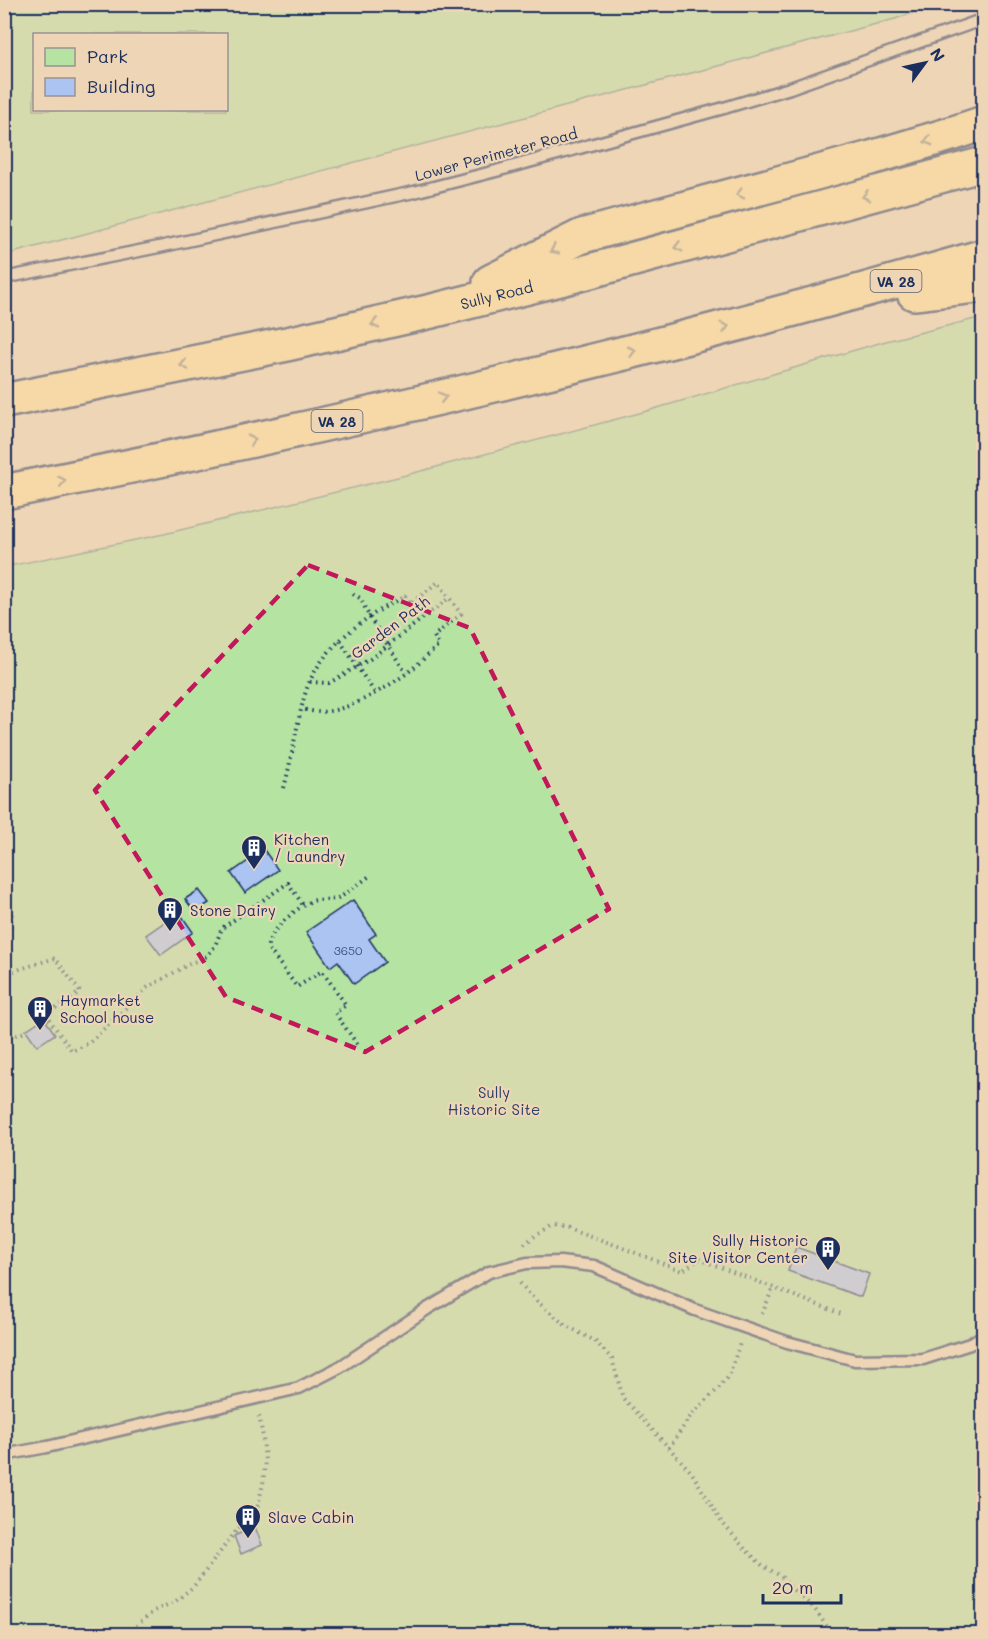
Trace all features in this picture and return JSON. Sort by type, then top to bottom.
[{"type":"highway","points":[[432,311],[582,236],[871,158],[984,123]]},
{"type":"highway","name":"Sully Road","points":[[4,401],[287,344],[432,311],[568,277],[984,164]]},
{"type":"highway","name":"VA 28","points":[[4,492],[113,471],[522,378],[808,305],[984,256]]},
{"type":"highway","points":[[808,305],[984,285]]},
{"type":"lane","name":"Lower Perimeter Road","points":[[4,278],[171,245],[414,192],[475,176],[790,88],[984,19]]},
{"type":"lane","points":[[4,1455],[299,1388],[340,1367],[427,1309],[489,1272],[527,1263],[560,1262],[594,1266],[706,1314],[787,1342],[855,1360],[923,1359],[970,1344],[984,1335]]},
{"type":"path","name":"Garden Path","points":[[284,788],[304,696],[316,669],[350,631],[389,604],[405,596],[411,604],[438,582],[461,614],[434,636],[440,645],[406,673],[375,693],[332,711],[317,712],[302,709]]},
{"type":"path","points":[[352,594],[360,598],[370,618],[406,673]]},
{"type":"path","name":"Garden Path","points":[[310,682],[329,683],[370,659],[449,598]]},
{"type":"path","points":[[340,641],[375,693]]},
{"type":"path","points":[[357,1044],[335,1013],[346,1005],[322,971],[297,987],[268,948],[267,943],[273,933],[303,905],[315,900],[338,898],[371,875]]},
{"type":"path","points":[[4,963],[14,972],[55,958],[80,992],[46,1015],[72,1051],[90,1043],[147,988],[207,956],[215,946],[222,927],[288,883],[303,905]]},
{"type":"path","points":[[4,898],[10,903],[12,913],[10,932],[4,946]]},
{"type":"path","points":[[4,1034],[18,1035],[25,1032]]},
{"type":"path","points":[[489,1272],[508,1255],[554,1226],[599,1239],[682,1271],[699,1259],[844,1315]]},
{"type":"path","points":[[507,1267],[533,1299],[565,1325],[595,1341],[612,1359],[623,1398],[692,1473],[720,1520],[763,1566],[781,1576],[814,1608],[832,1635]]},
{"type":"path","points":[[669,1448],[692,1414],[729,1376],[735,1360]]},
{"type":"path","points":[[127,1635],[154,1611],[176,1601],[194,1586],[237,1530],[256,1512],[263,1484],[265,1461],[263,1437],[255,1399]]},
{"type":"highlighted area","points":[[308,565],[470,628],[609,909],[365,1052],[226,997],[95,790]]},
{"type":"green space","points":[[5,4],[936,4],[895,19],[5,255]]},
{"type":"green space","name":"Sully Historic Site","points":[[983,317],[983,1634],[5,1634],[4,567],[164,534],[406,475],[647,411],[886,341]]},
{"type":"building","name":"Kitchen / Laundry","points":[[264,850],[278,870],[245,893],[231,873]]},
{"type":"building","points":[[199,890],[209,903],[195,912],[185,899]]},
{"type":"building","points":[[353,900],[376,934],[369,939],[385,962],[354,984],[338,961],[330,967],[306,932]]},
{"type":"building","name":"Stone Dairy","points":[[179,912],[193,932],[161,955],[146,935]]},
{"type":"building","name":"Haymarket School house","points":[[44,1018],[55,1034],[37,1046],[26,1030]]},
{"type":"building","name":"Sully Historic Site Visitor Center","points":[[796,1247],[869,1274],[861,1297],[788,1271]]},
{"type":"building","name":"Slave Cabin","points":[[255,1527],[262,1545],[241,1554],[234,1536]]},
{"type":"place","name":"Kitchen / Laundry","points":[[254,871]]},
{"type":"place","name":"Stone Dairy","points":[[170,933]]},
{"type":"place","name":"Haymarket School house","points":[[40,1032]]},
{"type":"place","name":"Sully Historic Site Visitor Center","points":[[828,1272]]},
{"type":"place","name":"Slave Cabin","points":[[248,1540]]}]
